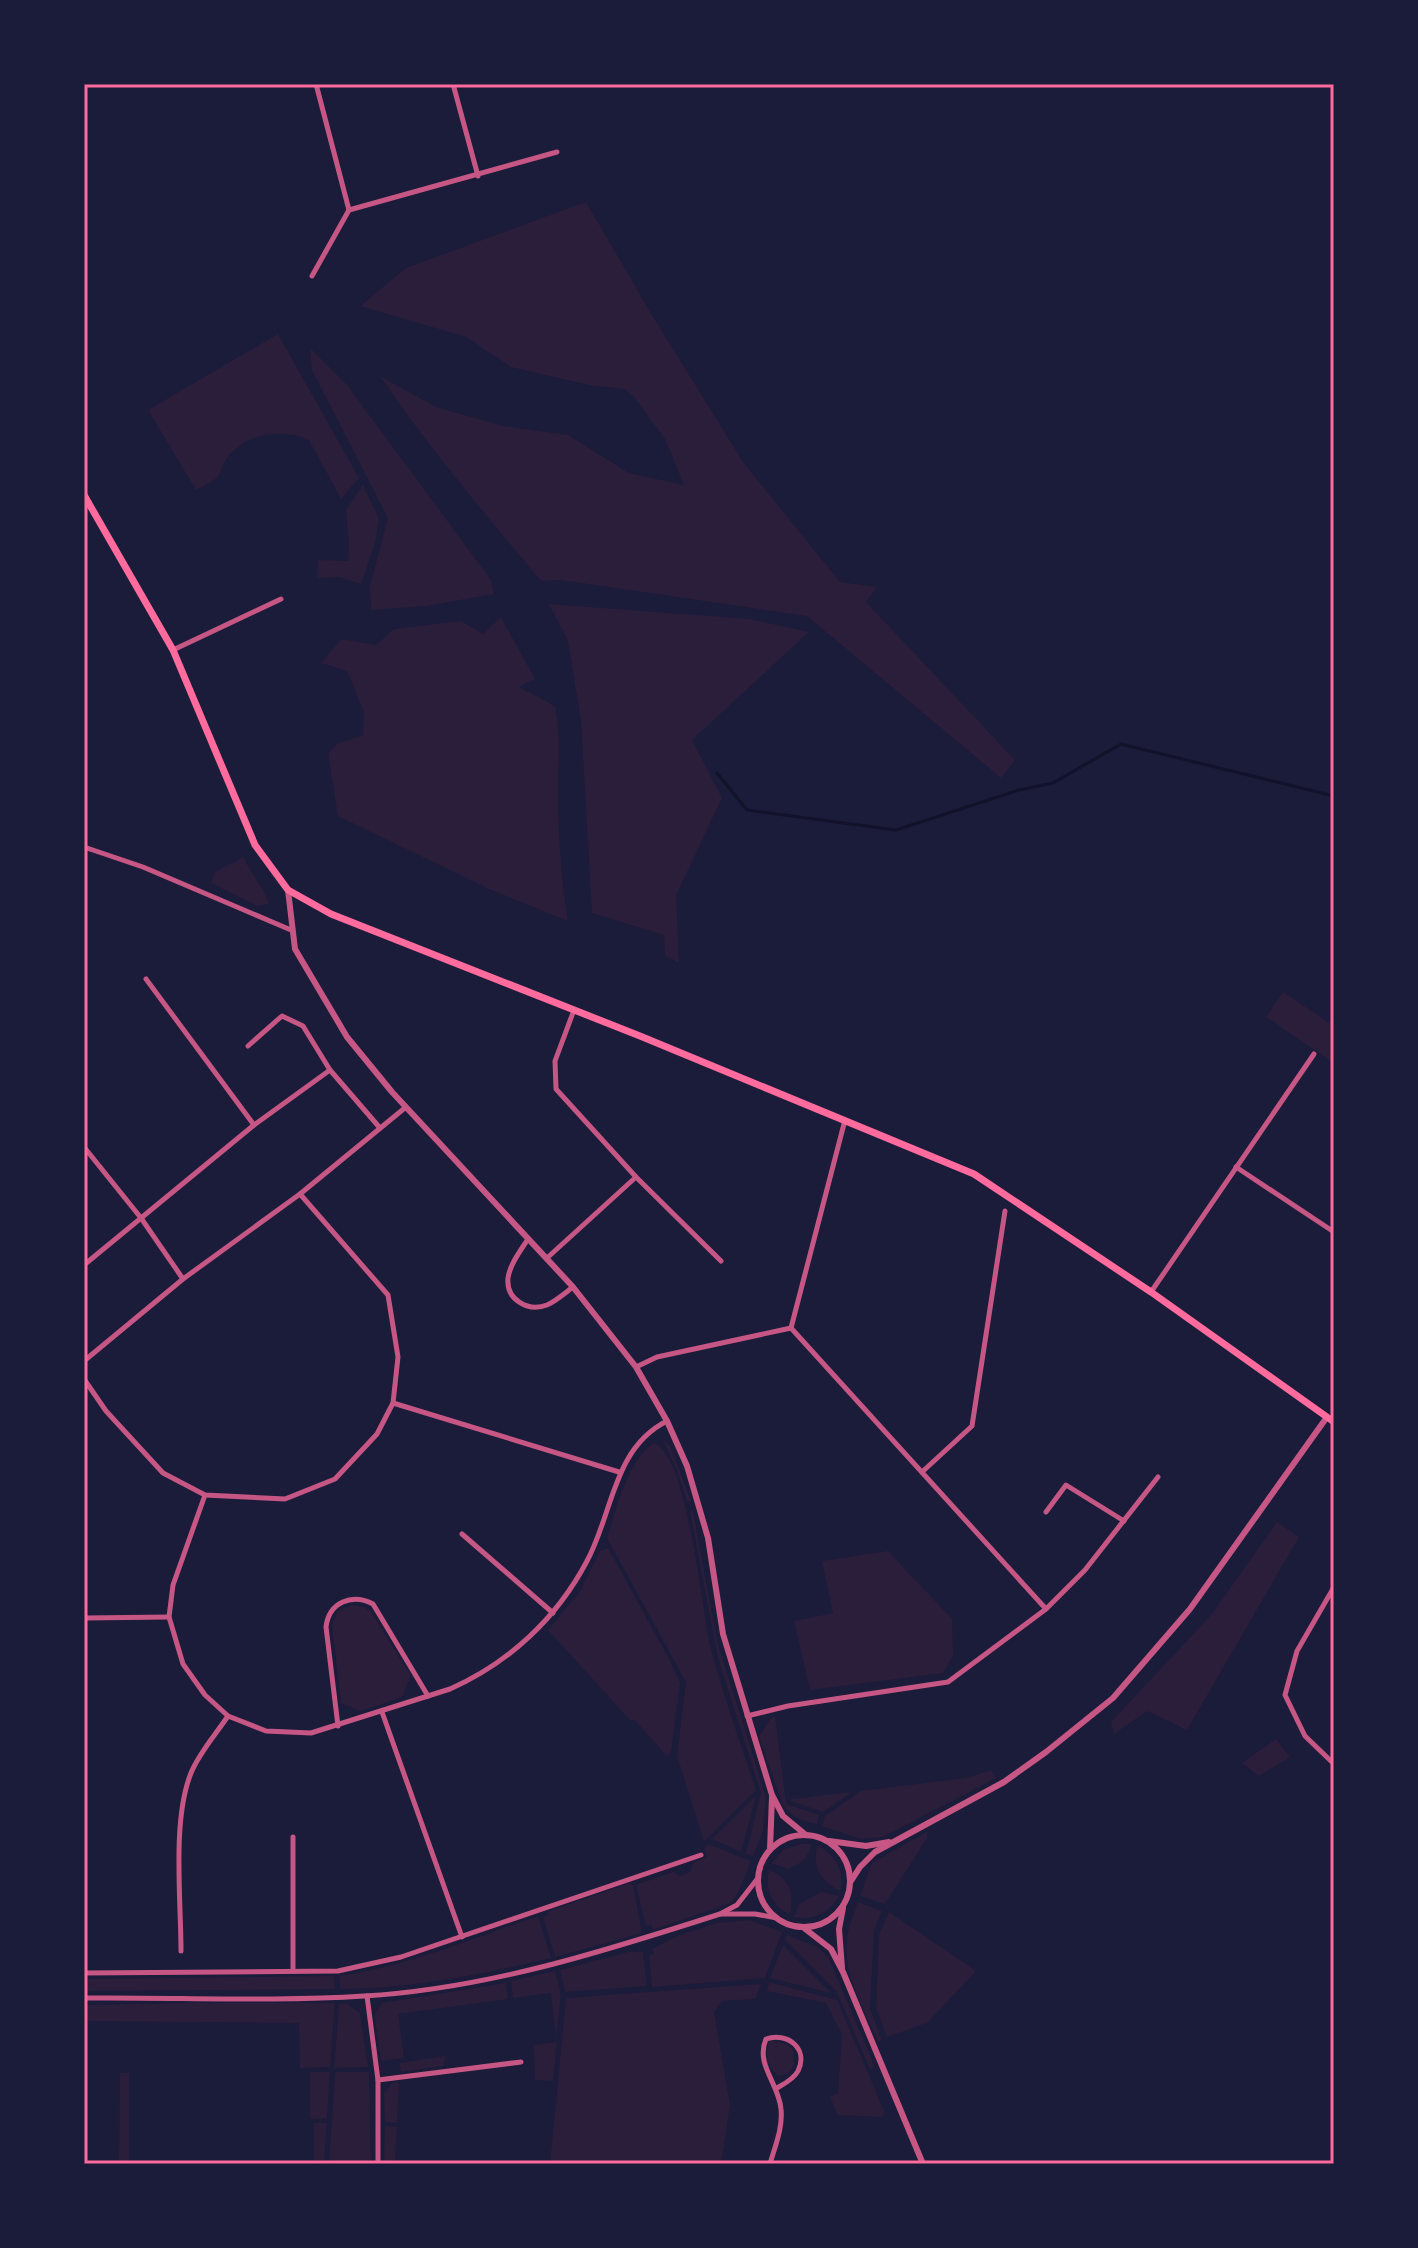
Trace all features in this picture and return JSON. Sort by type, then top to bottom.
[{"type":"main road","points":[[84,495],[173,650],[255,845],[288,890],[331,914],[974,1174],[1151,1292],[1331,1420]]},
{"type":"street","points":[[312,276],[349,210],[316,84]]},
{"type":"street","points":[[453,84],[478,176]]},
{"type":"street","points":[[349,210],[557,152]]},
{"type":"street","points":[[173,650],[281,599]]},
{"type":"street","points":[[85,850],[143,867],[291,930]]},
{"type":"street","points":[[288,890],[295,949],[347,1037],[406,1107],[573,1287],[636,1367],[667,1421],[687,1466],[708,1538],[723,1634],[772,1795],[783,1816],[806,1835]]},
{"type":"street","points":[[146,979],[254,1125]]},
{"type":"street","points":[[574,1010],[555,1061],[556,1089],[636,1177],[721,1261]]},
{"type":"street","points":[[248,1046],[282,1016],[303,1026],[330,1070],[380,1128]]},
{"type":"street","points":[[1151,1292],[1314,1054]]},
{"type":"street","points":[[84,1265],[254,1125],[330,1070]]},
{"type":"street","points":[[84,1361],[183,1279],[300,1194],[406,1107]]},
{"type":"street","points":[[791,1328],[845,1120]]},
{"type":"street","points":[[84,1147],[141,1218],[183,1279]]},
{"type":"street","points":[[1236,1167],[1334,1232]]},
{"type":"street","points":[[547,1258],[636,1177]]},
{"type":"street","points":[[84,1379],[106,1411],[163,1473],[205,1495],[285,1499],[335,1479],[377,1434],[393,1403],[398,1357],[388,1295],[300,1194]]},
{"type":"street","points":[[922,1472],[972,1426],[1005,1211]]},
{"type":"street","points":[[528,1239],[510,1269],[508,1281],[509,1292],[519,1303],[532,1307],[547,1305],[573,1287]]},
{"type":"street","points":[[636,1367],[657,1357],[791,1328]]},
{"type":"street","points":[[791,1328],[1046,1609]]},
{"type":"street","points":[[393,1403],[619,1472]]},
{"type":"street","points":[[851,1881],[865,1860],[1004,1782],[1113,1698],[1190,1609],[1331,1420]]},
{"type":"street","points":[[205,1495],[173,1585],[169,1617],[183,1664],[205,1695],[228,1716],[266,1731],[311,1733],[472,1680],[527,1639],[553,1613],[588,1559],[619,1472],[636,1446],[667,1421]]},
{"type":"street","points":[[747,1716],[788,1706],[948,1682],[1046,1609],[1085,1570],[1158,1477]]},
{"type":"street","points":[[1046,1512],[1066,1485],[1124,1521]]},
{"type":"street","points":[[462,1534],[553,1613]]},
{"type":"street","points":[[1334,1587],[1297,1651],[1285,1695],[1305,1736],[1334,1764]]},
{"type":"street","points":[[338,1726],[326,1627],[330,1611],[346,1600],[357,1599],[373,1604],[428,1696]]},
{"type":"street","points":[[84,1618],[169,1617]]},
{"type":"street","points":[[382,1712],[462,1937]]},
{"type":"street","points":[[181,1951],[180,1821],[184,1798],[192,1771],[228,1716]]},
{"type":"street","points":[[770,1849],[772,1795]]},
{"type":"street","points":[[843,1908],[819,1925],[804,1928],[777,1918],[766,1908],[758,1878],[761,1863],[770,1849],[782,1839],[806,1835],[866,1846],[893,1842]]},
{"type":"street","points":[[293,1837],[293,1971]]},
{"type":"street","points":[[829,1841],[841,1851],[849,1865],[851,1881],[839,1929],[843,1972]]},
{"type":"street","points":[[84,1973],[338,1971],[372,1965],[701,1855]]},
{"type":"street","points":[[84,1998],[367,1996],[479,1981],[556,1963],[720,1914],[737,1905],[758,1878]]},
{"type":"street","points":[[720,1914],[755,1914],[777,1918]]},
{"type":"street","points":[[804,1928],[831,1949],[843,1972],[923,2164]]},
{"type":"street","points":[[367,1996],[378,2080],[378,2164]]},
{"type":"street","points":[[770,2164],[781,2126],[777,2088],[762,2054],[766,2039],[777,2035],[789,2038],[796,2045],[800,2058],[799,2070],[792,2079],[777,2088]]},
{"type":"street","points":[[378,2080],[521,2062]]},
{"type":"shaded area","points":[[586,202],[743,462],[840,582],[877,587],[866,602],[1015,760],[1001,778],[807,616],[560,580],[541,581],[399,403],[380,376],[436,407],[503,426],[568,435],[629,473],[684,485],[665,439],[634,397],[624,389],[589,385],[511,367],[466,337],[360,306],[406,268]]},
{"type":"shaded area","points":[[278,334],[359,478],[341,499],[309,440],[287,434],[265,435],[244,443],[227,458],[216,478],[196,490],[148,410]]},
{"type":"shaded area","points":[[310,348],[347,385],[491,580],[494,594],[427,606],[371,610],[370,586],[388,518],[312,370]]},
{"type":"shaded area","points":[[363,485],[379,519],[375,543],[361,584],[339,577],[317,578],[318,560],[348,561],[346,510]]},
{"type":"shaded area","points":[[549,604],[750,619],[809,632],[692,740],[722,798],[676,895],[679,963],[665,955],[664,935],[592,913],[581,721],[568,641]]},
{"type":"shaded area","points":[[501,617],[535,679],[519,687],[555,706],[559,738],[559,838],[568,921],[489,889],[338,816],[328,753],[337,744],[363,735],[364,712],[347,671],[321,663],[341,639],[376,645],[394,629],[461,621],[483,634]]},
{"type":"shaded area","points":[[243,857],[269,904],[257,906],[211,883],[215,872]]},
{"type":"shaded area","points":[[1283,992],[1334,1026],[1334,1063],[1266,1017]]},
{"type":"shaded area","points":[[662,1438],[671,1448],[691,1501],[687,1502]]},
{"type":"shaded area","points":[[653,1443],[665,1453],[676,1474],[692,1536],[711,1650],[756,1790],[704,1841],[677,1756],[686,1682],[607,1538],[629,1474]]},
{"type":"shaded area","points":[[690,1511],[693,1511],[717,1641],[766,1797],[763,1831],[753,1856],[746,1854],[761,1793],[718,1658]]},
{"type":"shaded area","points":[[1277,1522],[1299,1537],[1187,1730],[1147,1711],[1114,1734],[1111,1722],[1212,1614]]},
{"type":"shaded area","points":[[608,1548],[680,1683],[671,1753],[667,1756],[548,1630],[579,1593],[600,1551]]},
{"type":"shaded area","points":[[888,1551],[952,1619],[953,1656],[943,1673],[810,1690],[794,1621],[833,1613],[822,1561]]},
{"type":"shaded area","points":[[352,1605],[371,1612],[411,1676],[402,1697],[361,1711],[341,1703],[332,1625],[337,1612]]},
{"type":"shaded area","points":[[775,1716],[786,1804],[819,1815],[817,1824],[795,1817],[781,1800],[759,1737]]},
{"type":"shaded area","points":[[1276,1739],[1290,1757],[1259,1776],[1242,1763]]},
{"type":"shaded area","points":[[991,1770],[996,1778],[883,1837],[861,1839],[822,1826],[825,1816],[861,1791],[966,1778]]},
{"type":"shaded area","points":[[852,1792],[823,1812],[791,1801],[791,1799]]},
{"type":"shaded area","points":[[756,1796],[741,1852],[712,1839]]},
{"type":"shaded area","points":[[927,1832],[927,1838],[885,1904],[860,1896],[872,1863]]},
{"type":"shaded area","points":[[708,1844],[751,1861],[737,1895],[730,1903],[653,1930],[651,1925],[646,1926],[636,1885],[673,1872],[681,1876],[690,1872],[694,1862],[707,1857],[704,1848]]},
{"type":"shaded area","points":[[811,1844],[808,1854],[800,1863],[788,1869],[772,1863],[783,1850]]},
{"type":"shaded area","points":[[818,1846],[838,1864],[840,1891],[828,1883],[817,1867]]},
{"type":"shaded area","points":[[769,1870],[782,1878],[789,1888],[792,1900],[790,1915],[771,1897]]},
{"type":"shaded area","points":[[630,1883],[642,1933],[555,1957],[543,1917],[548,1915],[547,1912]]},
{"type":"shaded area","points":[[821,1892],[839,1896],[820,1914],[808,1918],[794,1917],[799,1904]]},
{"type":"shaded area","points":[[858,1902],[882,1911],[874,1930],[870,2009],[882,2040],[878,2042],[851,1978],[846,1952],[850,1925]]},
{"type":"shaded area","points":[[889,1912],[976,1971],[927,2023],[887,2037],[876,2008],[879,1934]]},
{"type":"shaded area","points":[[538,1916],[551,1958],[420,1983],[340,1989],[340,1976],[415,1958]]},
{"type":"shaded area","points":[[749,1920],[782,1932],[765,1978],[652,1987],[649,1956],[654,1954],[652,1949],[677,1936],[717,1923]]},
{"type":"shaded area","points":[[787,1935],[819,1948],[829,1959],[875,2067],[870,2069],[837,1992],[785,1940]]},
{"type":"shaded area","points":[[783,1945],[831,1993],[770,1978]]},
{"type":"shaded area","points":[[628,1952],[643,1952],[647,1986],[565,1992],[560,1970]]},
{"type":"shaded area","points":[[555,1971],[561,1994],[556,2037],[551,1993],[513,1998],[511,1981]]},
{"type":"shaded area","points":[[334,1976],[335,1989],[84,1991],[84,1979]]},
{"type":"shaded area","points":[[769,1982],[837,2000],[884,2111],[883,2117],[838,2115],[830,2097],[838,2093],[842,2035],[826,2003],[767,1991]]},
{"type":"shaded area","points":[[506,1983],[508,1999],[398,2014],[404,2058],[381,2061],[375,2014],[382,2003]]},
{"type":"shaded area","points":[[761,1984],[755,1999],[722,2001],[714,2012],[730,2105],[722,2159],[718,2164],[550,2164],[566,1998]]},
{"type":"shaded area","points":[[335,2003],[330,2067],[300,2068],[299,2023],[84,2021],[84,2005]]},
{"type":"shaded area","points":[[346,2003],[360,2013],[368,2067],[334,2068],[339,2004]]},
{"type":"shaded area","points":[[770,2040],[786,2044],[793,2050],[794,2065],[788,2074],[778,2076],[771,2068],[767,2054]]},
{"type":"shaded area","points":[[557,2042],[553,2081],[535,2080],[534,2045]]},
{"type":"shaded area","points":[[446,2056],[443,2066],[401,2072],[399,2063]]},
{"type":"shaded area","points":[[310,2072],[330,2072],[327,2118],[310,2119]]},
{"type":"shaded area","points":[[335,2072],[369,2072],[371,2164],[329,2164]]},
{"type":"shaded area","points":[[120,2073],[129,2073],[129,2164],[119,2164]]},
{"type":"shaded area","points":[[399,2082],[397,2123],[385,2122],[384,2093],[392,2083]]},
{"type":"shaded area","points":[[314,2123],[327,2123],[324,2164],[314,2164]]},
{"type":"shaded area","points":[[385,2126],[397,2127],[395,2164],[384,2164]]},
{"type":"waterway","points":[[717,773],[747,810],[896,830],[1019,790],[1053,783],[1121,744],[1334,796]]}]
